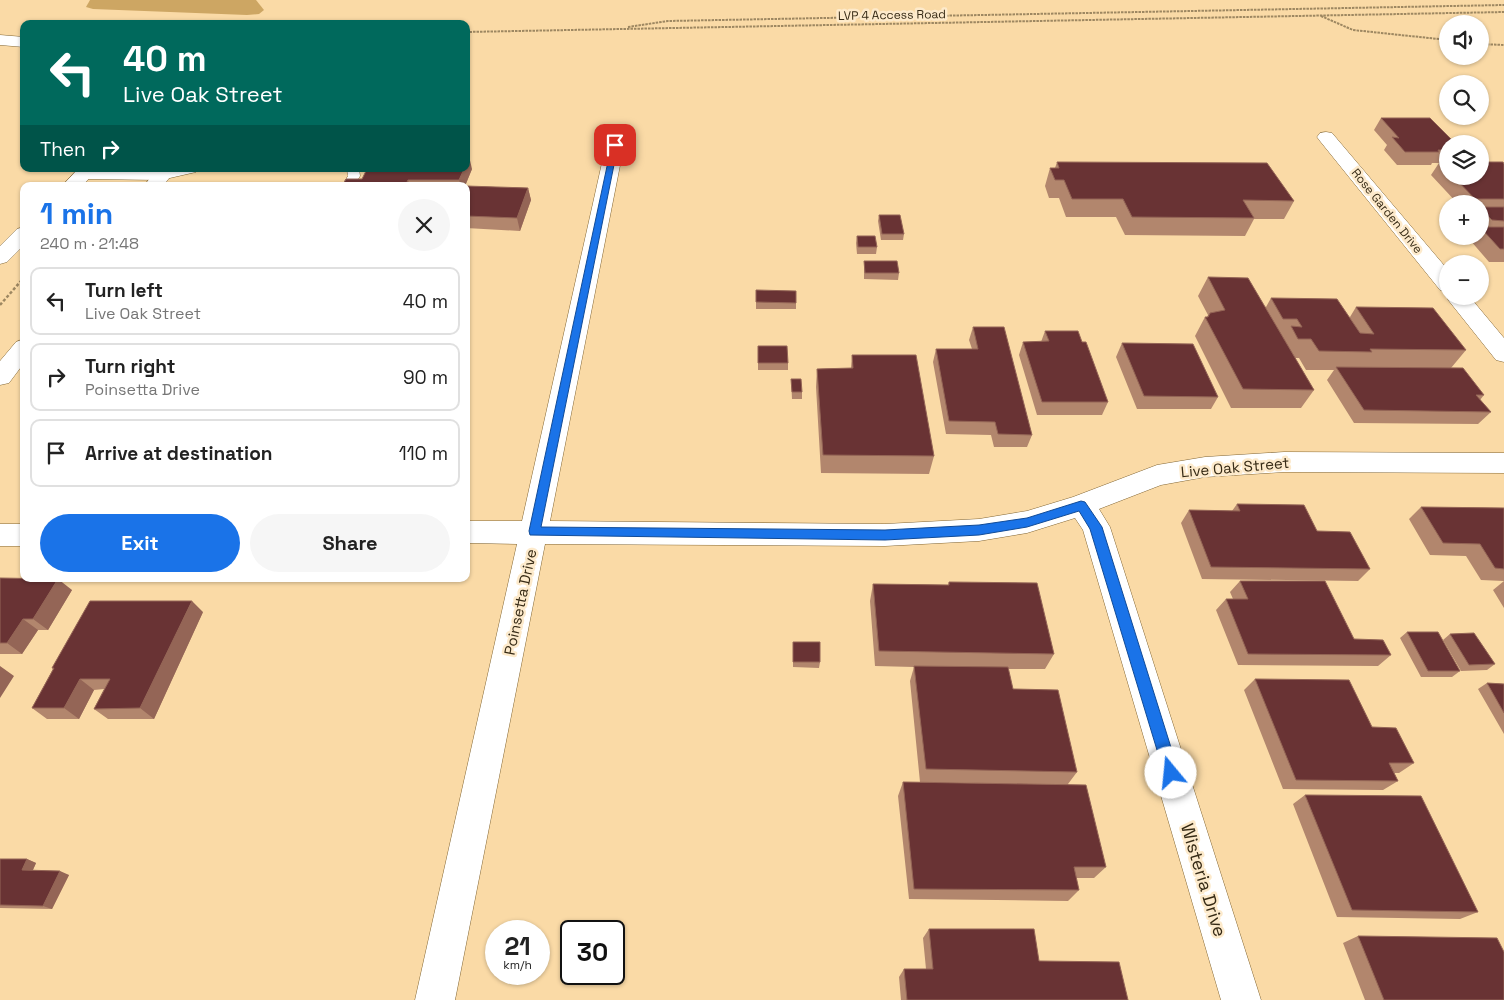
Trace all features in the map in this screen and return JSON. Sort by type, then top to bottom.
[{"type":"street","points":[[0,39],[20,37]]},
{"type":"street","points":[[0,39],[20,42]]},
{"type":"street","name":"Rose Garden Drive","points":[[1326,137],[1439,274]]},
{"type":"street","name":"Poinsetta Drive","points":[[435,1000],[615,145]]},
{"type":"street","points":[[0,258],[20,237]]},
{"type":"street","points":[[1464,305],[1504,354]]},
{"type":"street","points":[[0,376],[20,352]]},
{"type":"street","name":"Live Oak Street","points":[[470,532],[885,535],[979,530],[1027,522],[1081,505],[1157,475],[1204,467],[1284,462],[1504,463]]},
{"type":"street","name":"Wisteria Drive","points":[[1081,505],[1096,527],[1241,1000]]},
{"type":"street","points":[[0,535],[20,535]]},
{"type":"lane","points":[[81,177],[160,177],[180,172]]},
{"type":"path","points":[[612,29],[668,21],[1504,5]]},
{"type":"path","points":[[1134,12],[1141,19]]},
{"type":"path","name":"LVP 4 Access Road","points":[[470,32],[1504,12]]},
{"type":"path","name":"LVP 4 Access Road","points":[[1318,15],[1354,30],[1439,39]]},
{"type":"path","points":[[1489,44],[1504,45]]},
{"type":"path","points":[[0,305],[20,282]]},
{"type":"shaded area","points":[[90,0],[256,0],[264,10],[259,14],[247,15],[93,9],[86,7]]},
{"type":"building","points":[[1381,118],[1430,118],[1447,135],[1439,135],[1439,152],[1405,152],[1392,137],[1399,138]]},
{"type":"building","points":[[1057,162],[1267,163],[1294,201],[1243,200],[1254,218],[1132,217],[1123,199],[1072,199],[1064,180],[1055,180],[1050,168],[1059,168]]},
{"type":"building","points":[[1489,162],[1503,162],[1504,199],[1489,199],[1489,195],[1471,195],[1462,185],[1489,185]]},
{"type":"building","points":[[366,172],[463,172],[459,180],[344,182],[346,179],[362,179]]},
{"type":"building","points":[[470,186],[528,188],[517,218],[470,216]]},
{"type":"building","points":[[1489,207],[1504,207],[1504,221],[1492,220],[1489,217]]},
{"type":"building","points":[[879,215],[900,215],[904,234],[882,234]]},
{"type":"building","points":[[1489,227],[1504,227],[1504,249],[1500,249],[1489,237]]},
{"type":"building","points":[[857,236],[875,236],[877,247],[858,247]]},
{"type":"building","points":[[864,261],[897,261],[899,273],[865,273]]},
{"type":"building","points":[[1208,277],[1248,278],[1314,390],[1243,389],[1205,317],[1208,317],[1210,313],[1225,310]]},
{"type":"building","points":[[756,290],[796,291],[796,303],[756,302]]},
{"type":"building","points":[[1271,298],[1337,299],[1360,333],[1374,334],[1356,307],[1433,308],[1466,350],[1370,349],[1372,352],[1319,351],[1311,339],[1298,339],[1291,326],[1302,327],[1297,319],[1283,319]]},
{"type":"building","points":[[973,327],[1004,327],[1032,435],[998,434],[995,422],[949,421],[936,349],[978,349]]},
{"type":"building","points":[[1045,331],[1078,331],[1082,342],[1086,342],[1108,402],[1042,402],[1023,342],[1049,341]]},
{"type":"building","points":[[1122,343],[1193,344],[1218,397],[1144,396]]},
{"type":"building","points":[[758,346],[787,346],[788,363],[758,363]]},
{"type":"building","points":[[852,355],[916,355],[934,456],[823,455],[817,369],[853,368]]},
{"type":"building","points":[[1336,367],[1463,368],[1484,395],[1476,395],[1491,412],[1364,410]]},
{"type":"building","points":[[791,379],[801,379],[802,392],[792,392]]},
{"type":"building","points":[[1237,504],[1304,505],[1317,531],[1350,532],[1370,569],[1211,567],[1189,510],[1240,511]]},
{"type":"building","points":[[1421,507],[1504,508],[1504,569],[1495,568],[1480,544],[1443,543]]},
{"type":"building","points":[[0,578],[20,578],[20,582],[56,582],[33,619],[23,619],[7,643],[0,643]]},
{"type":"building","points":[[1240,581],[1325,581],[1354,639],[1383,640],[1391,655],[1248,654],[1226,599],[1248,599]]},
{"type":"building","points":[[949,582],[1037,583],[1054,654],[879,651],[873,584],[949,585]]},
{"type":"building","points":[[90,601],[192,601],[140,708],[94,709],[110,679],[80,679],[64,708],[32,708],[54,668],[52,668]]},
{"type":"building","points":[[1407,632],[1438,632],[1460,671],[1428,671]]},
{"type":"building","points":[[1474,633],[1495,664],[1469,665],[1450,634]]},
{"type":"building","points":[[793,642],[820,642],[820,662],[793,662]]},
{"type":"building","points":[[914,666],[1008,667],[1013,689],[1058,690],[1077,772],[926,769]]},
{"type":"building","points":[[1255,679],[1349,680],[1372,727],[1396,728],[1414,763],[1389,763],[1398,781],[1296,780]]},
{"type":"building","points":[[1487,683],[1504,684],[1504,713]]},
{"type":"building","points":[[903,782],[1086,785],[1106,867],[1074,867],[1079,890],[914,889]]},
{"type":"building","points":[[1305,795],[1421,796],[1478,912],[1352,910]]},
{"type":"building","points":[[0,859],[27,859],[22,870],[60,871],[43,906],[0,905]]},
{"type":"building","points":[[929,929],[1034,929],[1039,961],[1119,962],[1128,1000],[907,1000],[904,969],[933,969]]},
{"type":"building","points":[[1358,936],[1497,938],[1504,952],[1504,1000],[1384,1000]]},
{"type":"route","points":[[615,145],[535,531],[885,535],[979,530],[1027,522],[1081,505],[1096,527],[1171,773]]}]
